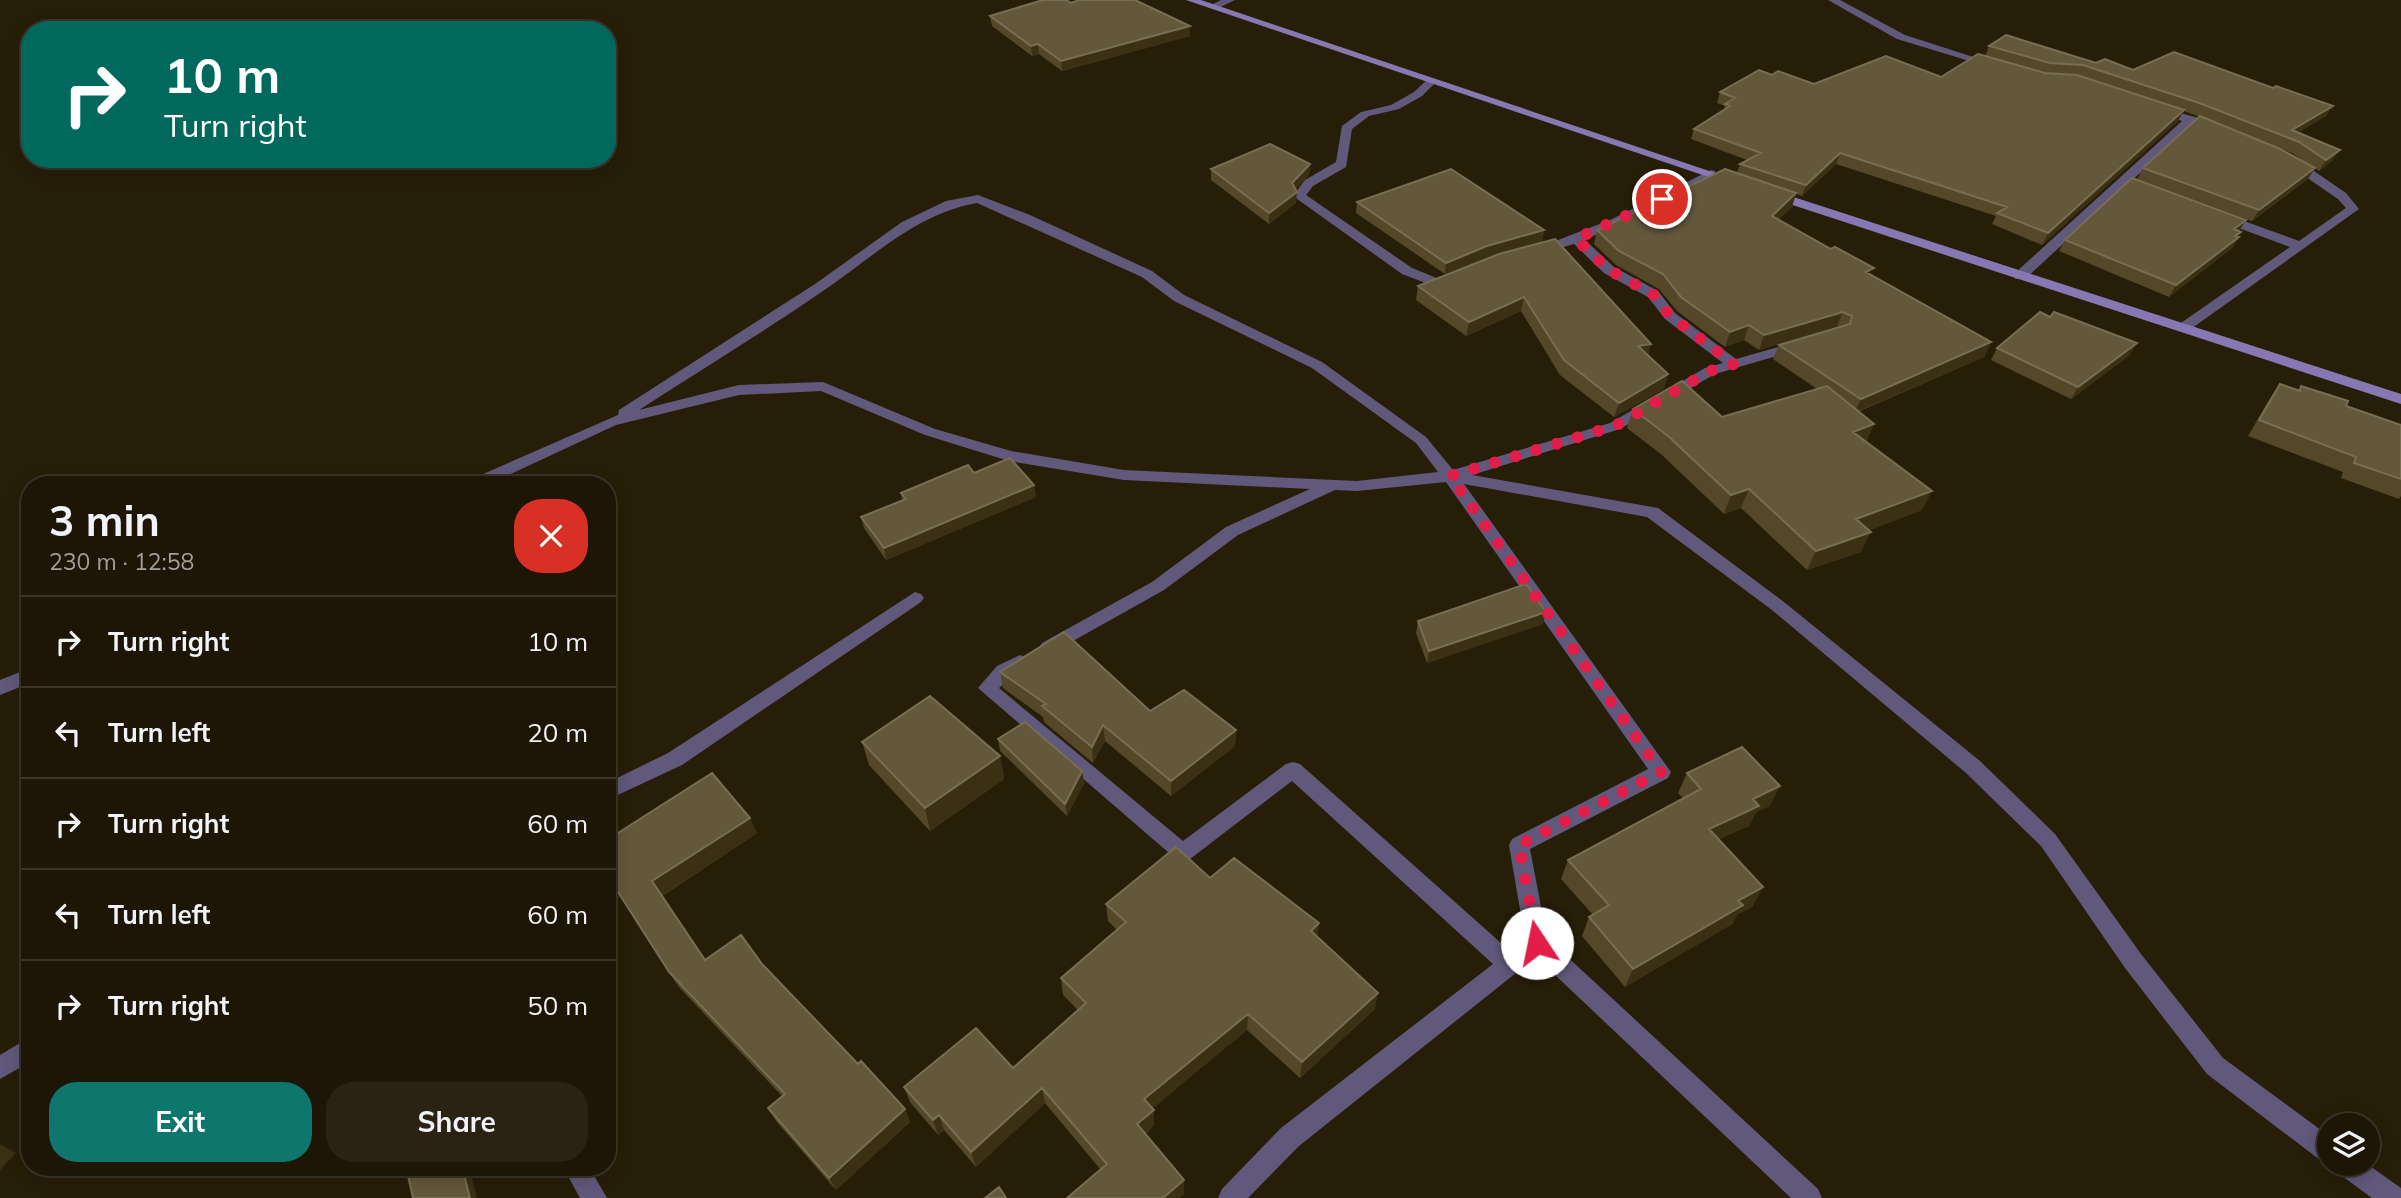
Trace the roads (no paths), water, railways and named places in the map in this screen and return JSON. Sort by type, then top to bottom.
[{"type":"main road","points":[[1191,0],[1751,187]]},
{"type":"main road","points":[[1764,191],[2401,399]]},
{"type":"street","points":[[1212,7],[1230,0]]},
{"type":"street","points":[[1833,0],[1901,37],[2009,69]]},
{"type":"street","points":[[1432,81],[1418,94],[1395,107],[1365,114],[1346,128],[1342,164],[1309,183],[1299,196],[1407,271],[1439,284],[1470,272]]},
{"type":"street","points":[[2148,104],[2227,134]]},
{"type":"street","points":[[2020,276],[2130,184],[2191,119]]},
{"type":"street","points":[[2183,328],[2353,209],[2343,197],[2314,176],[2275,153]]},
{"type":"street","points":[[1528,253],[1576,239],[1614,223],[1711,174]]},
{"type":"street","points":[[493,476],[611,422],[820,286],[907,225],[950,204],[978,199],[1026,218],[1147,274],[1179,298],[1317,365],[1422,440],[1661,772],[1519,845],[1537,943],[1798,1194]]},
{"type":"street","points":[[2212,214],[2300,246]]},
{"type":"street","points":[[1576,239],[1609,270],[1653,294],[1670,316],[1734,364]]},
{"type":"street","points":[[611,422],[739,390],[823,386],[930,432],[1035,461],[1124,475],[1357,486],[1450,476],[1615,426],[1710,371],[1814,341]]},
{"type":"street","points":[[1450,476],[1651,512],[1735,572],[1973,767],[2048,840],[2133,961],[2215,1066],[2317,1142]]},
{"type":"street","points":[[1333,485],[1232,531],[1158,586],[1004,671],[986,688],[1183,853],[1293,770],[1510,965]]},
{"type":"street","points":[[616,788],[675,759],[915,598]]},
{"type":"street","points":[[0,688],[21,679]]},
{"type":"street","points":[[1231,1198],[1290,1137],[1537,943]]},
{"type":"street","points":[[0,1068],[21,1054]]},
{"type":"street","points":[[581,1176],[594,1198]]},
{"type":"street","points":[[2363,1176],[2393,1198]]}]
